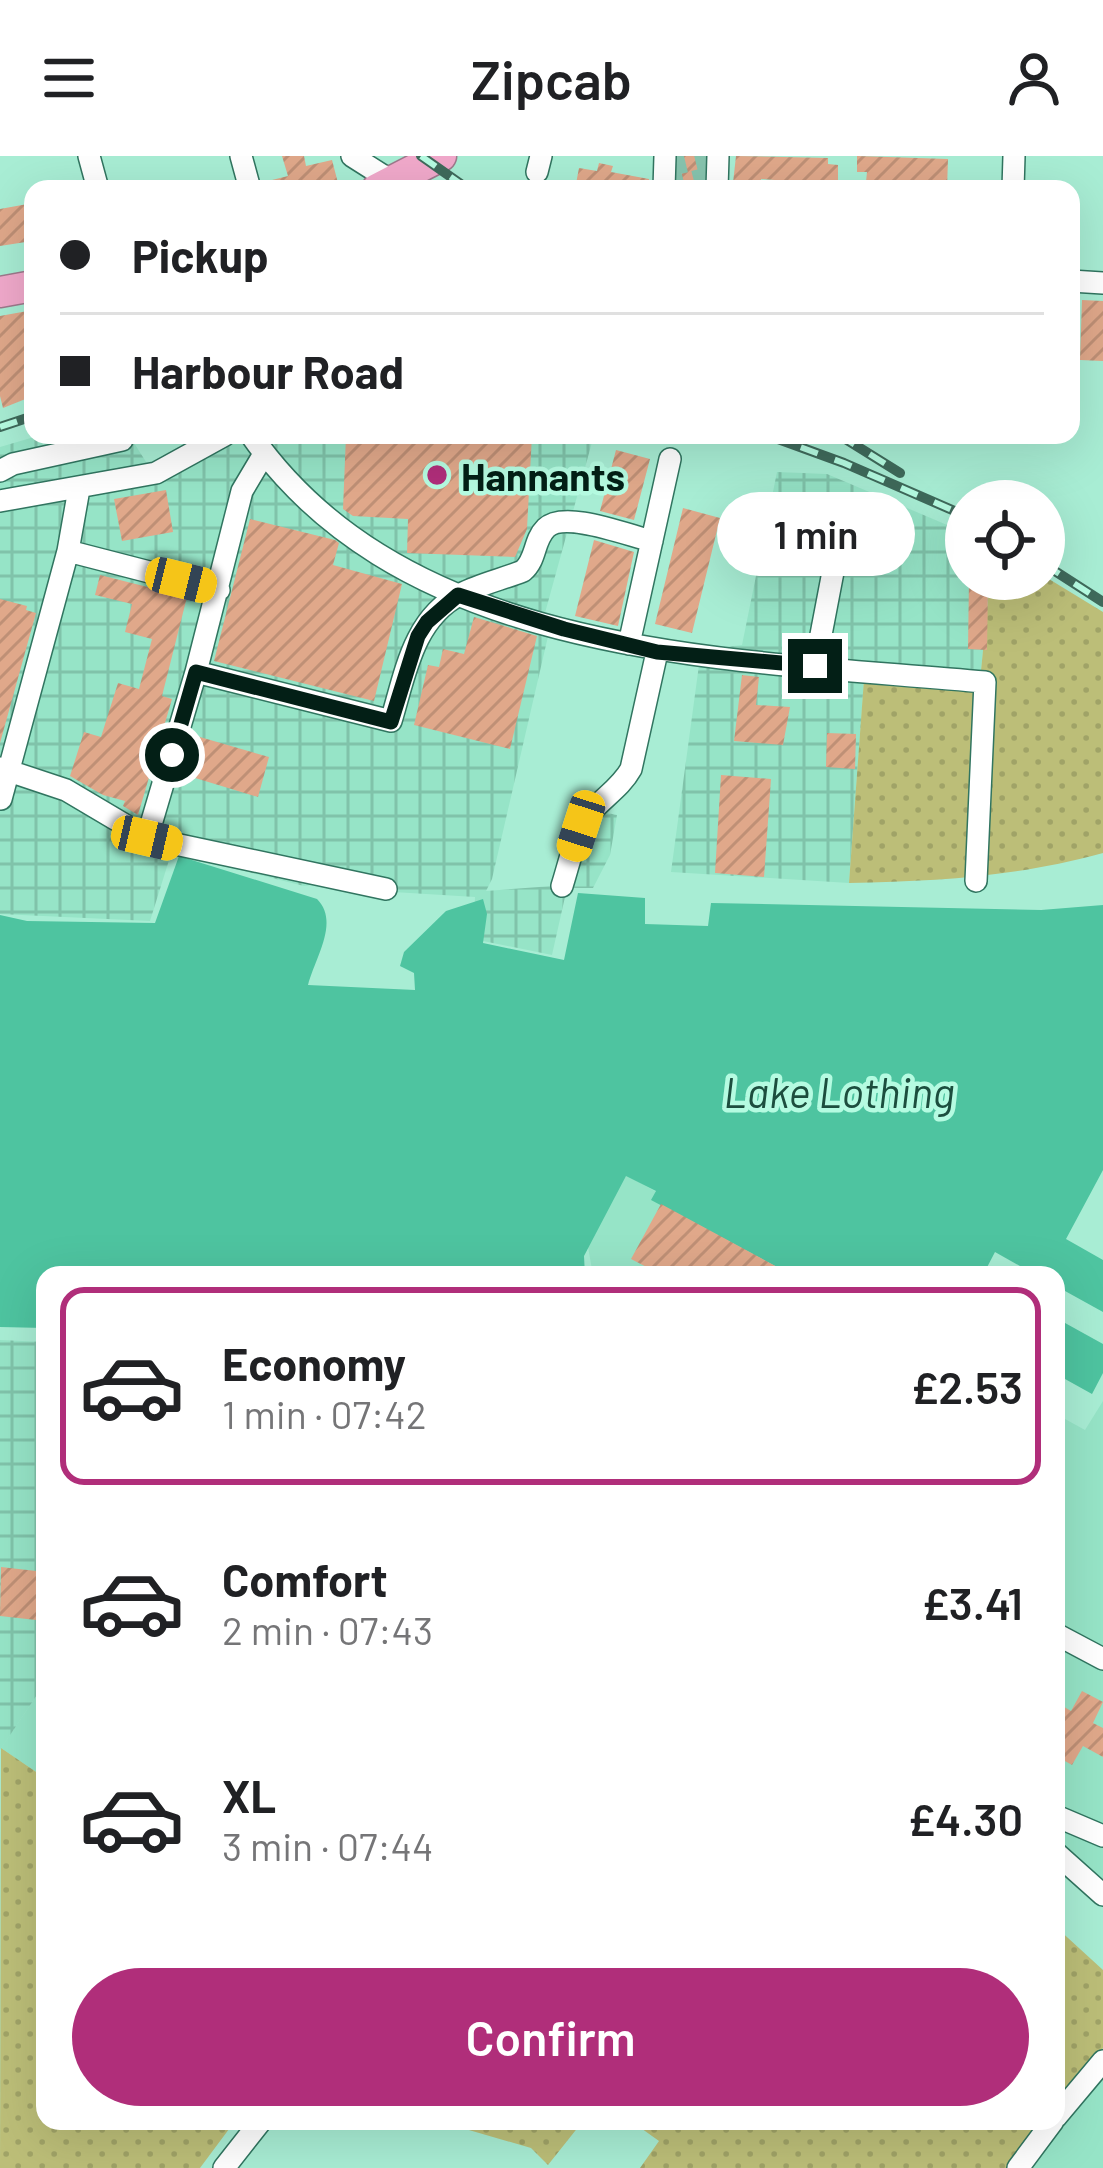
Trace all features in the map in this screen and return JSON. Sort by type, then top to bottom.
[{"type":"highway","points":[[375,176],[441,156]]},
{"type":"street","points":[[0,471],[104,444]]},
{"type":"street","points":[[0,500],[156,473],[209,444]]},
{"type":"street","points":[[147,838],[258,445],[308,500],[351,536],[395,567],[458,595],[657,652],[986,682],[976,881]]},
{"type":"street","points":[[629,644],[670,459]]},
{"type":"street","points":[[1,799],[4,769],[68,551],[79,489]]},
{"type":"street","points":[[196,672],[391,722],[418,636],[427,622],[458,595],[523,572],[531,565],[544,529],[565,519],[652,541]]},
{"type":"street","points":[[815,666],[837,550]]},
{"type":"street","points":[[68,551],[219,590]]},
{"type":"street","points":[[562,886],[581,826],[631,769],[657,652]]},
{"type":"street","points":[[4,769],[66,790],[147,838],[386,889]]},
{"type":"street","points":[[1065,1639],[1103,1659]]},
{"type":"street","points":[[1065,1820],[1103,1836]]},
{"type":"street","points":[[1065,1861],[1103,1894]]},
{"type":"street","points":[[1065,2106],[1103,2061]]},
{"type":"street","points":[[224,2168],[254,2130]]},
{"type":"street","points":[[1018,2168],[1046,2130]]},
{"type":"shaded area","points":[[24,440],[24,444],[135,444],[148,465],[186,444],[592,444],[545,613],[549,632],[486,891],[553,886],[593,810],[617,815],[610,855],[593,888],[567,888],[552,955],[473,939],[475,897],[377,891],[334,882],[304,886],[175,854],[170,857],[150,921],[0,914],[0,447]]},
{"type":"shaded area","points":[[777,472],[827,474],[945,524],[945,600],[988,600],[979,691],[864,680],[849,883],[671,872],[701,650],[742,645]]},
{"type":"shaded area","points":[[1065,589],[1103,612],[1103,853],[977,876],[849,883],[864,679],[979,691],[988,600],[1065,600]]},
{"type":"shaded area","points":[[626,1175],[790,1266],[591,1266],[588,1247]]},
{"type":"shaded area","points":[[0,1340],[36,1342],[36,1696],[0,1750]]},
{"type":"shaded area","points":[[1103,1401],[1103,1899],[1065,1865],[1065,1419],[1085,1430]]},
{"type":"shaded area","points":[[36,1696],[36,1772],[1,1748]]},
{"type":"shaded area","points":[[1,1748],[36,1772],[36,2130],[228,2130],[200,2168],[0,2168]]},
{"type":"shaded area","points":[[1065,1935],[1103,1970],[1103,2048],[1065,2097]]},
{"type":"shaded area","points":[[1103,2048],[1103,2168],[1009,2168],[1039,2130],[1065,2130],[1065,2097]]},
{"type":"shaded area","points":[[469,2130],[576,2130],[548,2165],[531,2148]]},
{"type":"shaded area","points":[[644,2130],[1039,2130],[1009,2168],[640,2168],[659,2141]]},
{"type":"water","name":"Lake Lothing","points":[[179,856],[317,899],[324,908],[326,929],[308,985],[415,990],[414,973],[400,966],[404,952],[446,911],[483,899],[487,914],[483,943],[564,960],[578,893],[645,898],[645,924],[708,926],[711,903],[1041,910],[1103,905],[1103,1170],[1066,1239],[1103,1260],[1103,1312],[1065,1291],[1065,1266],[1020,1266],[995,1252],[988,1266],[775,1266],[651,1200],[656,1191],[626,1176],[584,1256],[585,1266],[36,1266],[36,1328],[0,1327],[0,915],[27,921],[155,923]]},
{"type":"water","points":[[1065,1323],[1103,1344],[1103,1373],[1092,1394],[1065,1379]]},
{"type":"building","points":[[282,156],[304,156],[306,166],[332,160],[337,180],[272,180],[288,176]]},
{"type":"building","points":[[680,156],[702,156],[702,180],[682,180]]},
{"type":"building","points":[[736,156],[828,158],[828,164],[838,165],[838,180],[733,180]]},
{"type":"building","points":[[857,156],[948,159],[947,180],[866,180],[867,172],[857,172]]},
{"type":"building","points":[[599,163],[613,166],[611,172],[649,180],[577,180],[579,168],[597,171]]},
{"type":"building","points":[[24,205],[24,242],[0,246],[0,209]]},
{"type":"building","points":[[1082,300],[1103,301],[1103,361],[1080,360]]},
{"type":"building","points":[[24,312],[24,400],[3,408],[0,396],[0,316]]},
{"type":"building","name":"Hannants","points":[[346,444],[532,444],[527,529],[515,557],[407,553],[408,519],[353,516],[343,509]]},
{"type":"building","points":[[616,450],[650,459],[634,520],[600,511]]},
{"type":"building","points":[[166,490],[173,532],[122,541],[114,499]]},
{"type":"building","points":[[683,508],[720,518],[692,633],[655,624]]},
{"type":"building","points":[[250,519],[335,540],[339,543],[333,565],[402,584],[374,701],[214,661]]},
{"type":"building","points":[[594,540],[634,552],[618,626],[575,616]]},
{"type":"building","points":[[100,575],[187,597],[162,696],[172,699],[138,815],[123,806],[125,801],[103,795],[70,776],[84,732],[101,737],[118,683],[139,689],[152,639],[125,632],[132,604],[95,595]]},
{"type":"building","points":[[0,599],[36,613],[0,743]]},
{"type":"building","points":[[969,600],[988,600],[987,650],[968,649]]},
{"type":"building","points":[[474,617],[537,636],[510,749],[414,725],[428,665],[439,667],[443,649],[464,654]]},
{"type":"building","points":[[742,675],[759,677],[756,705],[790,707],[783,745],[734,741]]},
{"type":"building","points":[[827,733],[856,734],[855,769],[826,767]]},
{"type":"building","points":[[193,735],[269,757],[258,797],[182,774]]},
{"type":"building","points":[[721,775],[771,779],[764,877],[715,873]]},
{"type":"building","points":[[661,1204],[775,1266],[645,1266],[631,1259]]},
{"type":"building","points":[[1,1567],[36,1571],[36,1620],[0,1616]]},
{"type":"building","points":[[1082,1691],[1103,1702],[1093,1723],[1103,1728],[1103,1757],[1083,1746],[1072,1765],[1065,1761],[1065,1707],[1071,1711]]},
{"type":"tunnel","points":[[665,167],[710,156]]},
{"type":"tunnel","points":[[699,180],[718,175]]},
{"type":"railway","points":[[421,156],[455,180]]},
{"type":"railway","points":[[0,427],[24,419]]},
{"type":"railway","points":[[792,444],[945,507]]},
{"type":"railway","points":[[853,444],[900,473]]},
{"type":"railway","points":[[1065,578],[1103,602]]},
{"type":"place","name":"Hannants","points":[[437,475]]},
{"type":"route","points":[[172,755],[196,672],[391,722],[418,636],[458,595],[657,652],[815,666]]}]
